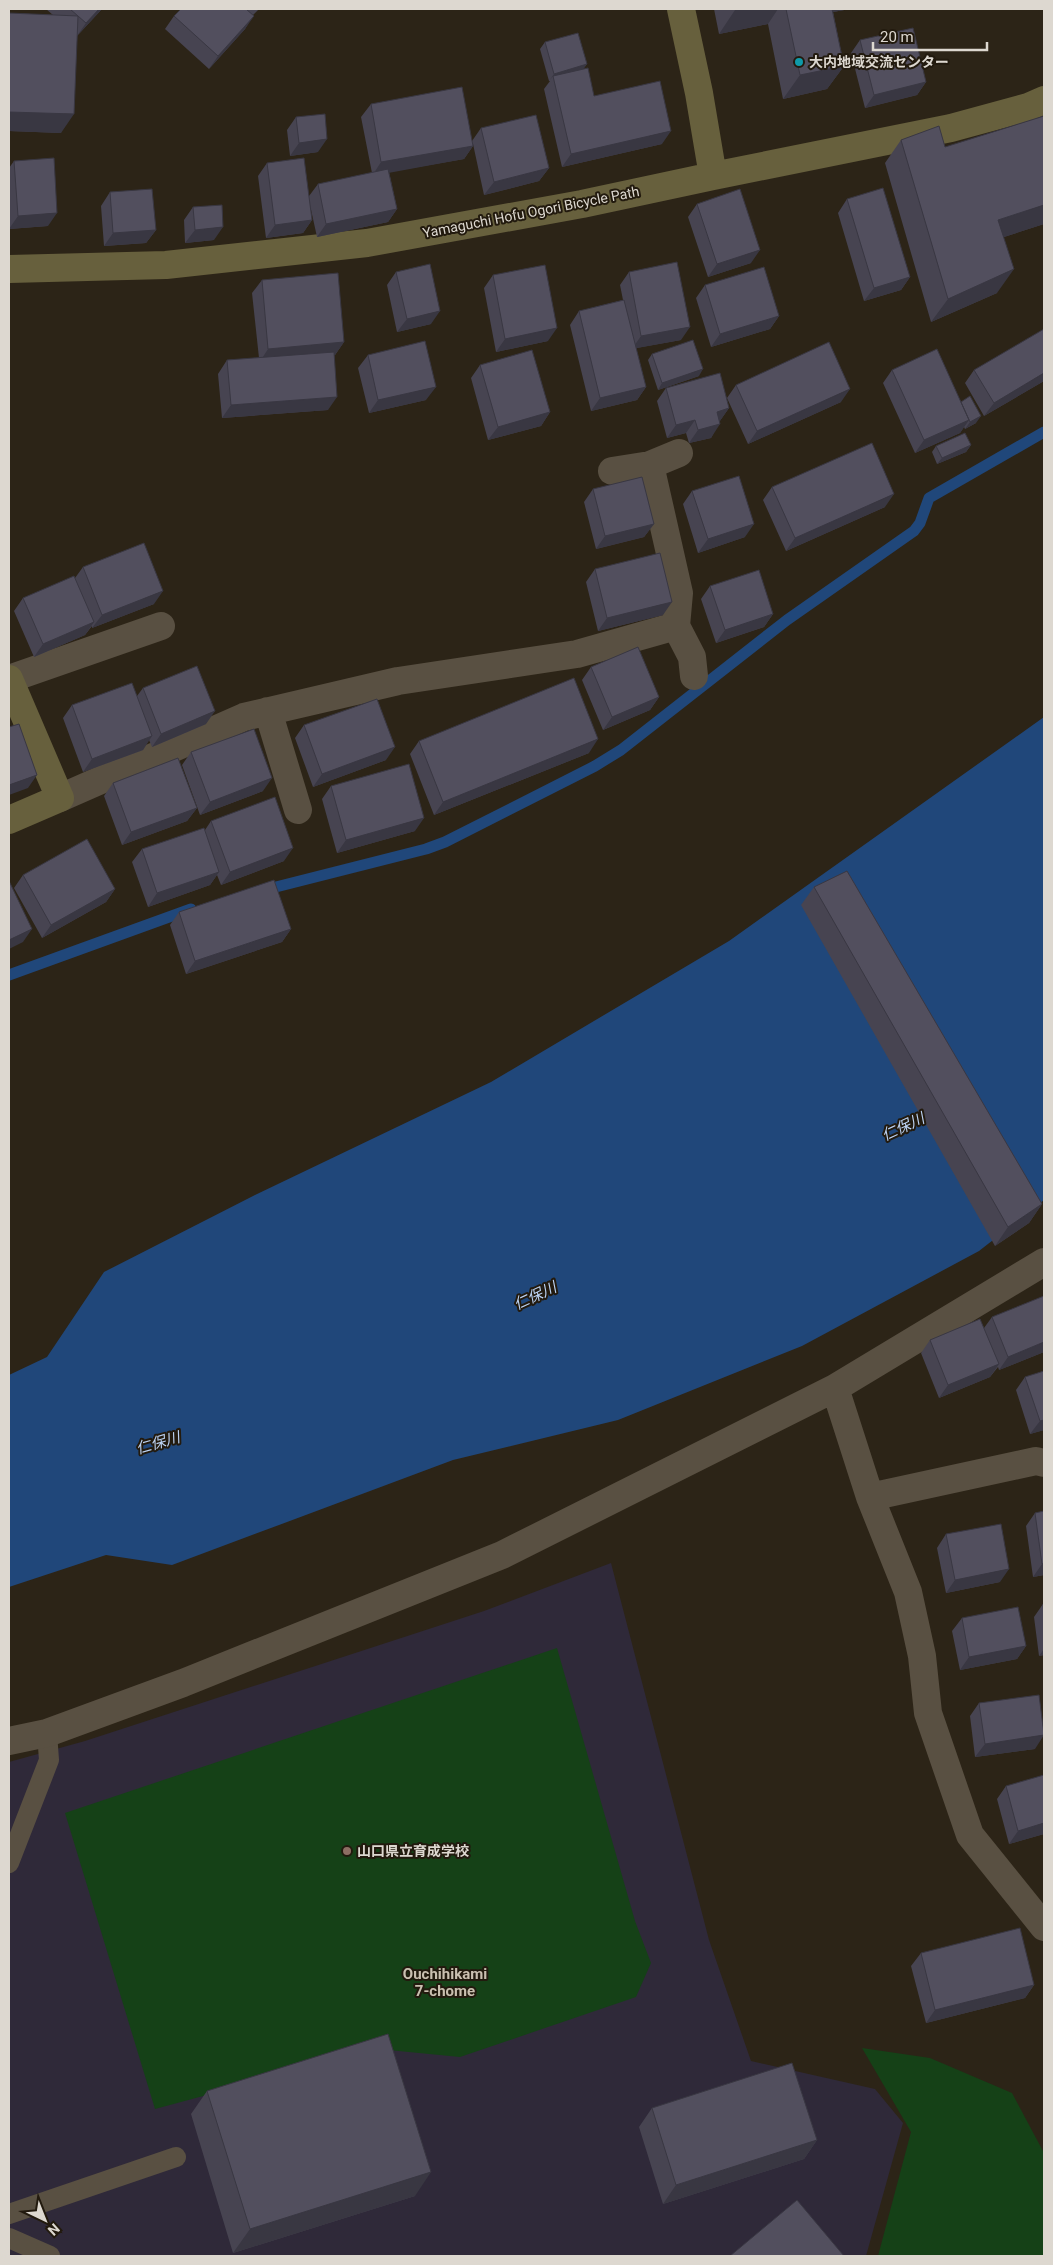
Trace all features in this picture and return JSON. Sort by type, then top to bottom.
[{"type":"main road","points":[[681,9],[699,93],[713,176]]},
{"type":"main road","name":"Yamaguchi Hofu Ogori Bicycle Path","points":[[9,268],[166,265],[367,244],[582,204],[951,128],[1028,107],[1044,100]]},
{"type":"main road","points":[[9,679],[60,798],[9,820]]},
{"type":"street","points":[[612,471],[650,465],[679,453]]},
{"type":"street","points":[[650,465],[679,593],[676,626],[692,657],[694,676]]},
{"type":"street","points":[[9,679],[160,626]]},
{"type":"street","points":[[60,798],[244,717],[398,682],[577,654],[676,626]]},
{"type":"street","points":[[268,711],[298,810]]},
{"type":"street","points":[[9,1741],[47,1733],[183,1683],[502,1555],[835,1388],[1044,1262]]},
{"type":"street","points":[[835,1388],[870,1497],[908,1592],[922,1656],[928,1713],[970,1835],[1044,1927]]},
{"type":"street","points":[[870,1497],[1036,1461],[1044,1463]]},
{"type":"lane","points":[[9,1863],[49,1760],[47,1733]]},
{"type":"lane","points":[[9,2214],[176,2157]]},
{"type":"lane","points":[[9,2238],[50,2256]]},
{"type":"shaded area","name":"山口県立育成学校","points":[[611,1563],[709,1940],[751,2061],[875,2089],[903,2123],[866,2256],[9,2256],[9,1762],[85,1741],[484,1611]]},
{"type":"green space","points":[[557,1648],[635,1921],[651,1963],[636,1997],[460,2057],[378,2049],[155,2109],[65,1813]]},
{"type":"green space","points":[[862,2048],[930,2058],[1012,2093],[1044,2153],[1044,2256],[878,2256],[911,2132]]},
{"type":"water","name":"仁保川","points":[[1044,717],[1044,1200],[979,1251],[802,1346],[618,1420],[453,1460],[172,1565],[106,1555],[9,1587],[9,1375],[47,1357],[104,1272],[255,1195],[491,1082],[729,941]]},
{"type":"building","points":[[70,9],[99,9],[86,23]]},
{"type":"building","points":[[181,9],[246,9],[254,16],[218,56],[174,16]]},
{"type":"building","points":[[786,9],[832,9],[844,66],[800,75]]},
{"type":"building","points":[[9,13],[78,16],[74,114],[9,112]]},
{"type":"building","points":[[913,28],[926,82],[874,95],[860,40]]},
{"type":"building","points":[[578,33],[587,64],[554,74],[545,42]]},
{"type":"building","points":[[588,68],[594,96],[660,81],[671,131],[571,154],[553,76]]},
{"type":"building","points":[[462,87],[473,146],[381,162],[371,104]]},
{"type":"building","points":[[325,114],[327,139],[299,143],[296,117]]},
{"type":"building","points":[[536,115],[549,168],[494,182],[481,128]]},
{"type":"building","points":[[1044,116],[1044,205],[998,220],[1014,269],[948,299],[901,140],[939,126],[945,147]]},
{"type":"building","points":[[54,158],[57,213],[18,216],[14,161]]},
{"type":"building","points":[[304,158],[312,220],[275,225],[267,163]]},
{"type":"building","points":[[388,169],[397,209],[326,224],[318,184]]},
{"type":"building","points":[[883,188],[910,277],[874,288],[847,199]]},
{"type":"building","points":[[152,189],[156,230],[113,233],[110,192]]},
{"type":"building","points":[[740,189],[760,250],[717,264],[697,204]]},
{"type":"building","points":[[222,205],[223,227],[195,230],[193,207]]},
{"type":"building","points":[[677,262],[690,327],[641,336],[629,272]]},
{"type":"building","points":[[430,264],[440,311],[407,319],[396,272]]},
{"type":"building","points":[[545,265],[557,328],[505,339],[493,275]]},
{"type":"building","points":[[764,267],[779,316],[720,334],[705,285]]},
{"type":"building","points":[[338,273],[344,342],[268,349],[262,280]]},
{"type":"building","points":[[624,300],[646,387],[600,398],[579,311]]},
{"type":"building","points":[[1044,329],[1044,373],[994,403],[974,370]]},
{"type":"building","points":[[693,340],[703,369],[662,383],[652,354]]},
{"type":"building","points":[[425,341],[436,387],[378,400],[368,355]]},
{"type":"building","points":[[829,342],[850,389],[757,431],[736,385]]},
{"type":"building","points":[[937,349],[969,420],[924,440],[892,370]]},
{"type":"building","points":[[532,350],[550,412],[498,427],[480,365]]},
{"type":"building","points":[[334,352],[337,397],[231,405],[227,360]]},
{"type":"building","points":[[720,373],[729,408],[717,412],[720,424],[698,430],[695,420],[676,425],[666,388]]},
{"type":"building","points":[[970,396],[981,416],[970,422],[961,402]]},
{"type":"building","points":[[965,433],[971,445],[942,458],[936,446]]},
{"type":"building","points":[[872,443],[894,494],[795,538],[772,487]]},
{"type":"building","points":[[739,476],[754,524],[708,539],[692,491]]},
{"type":"building","points":[[642,477],[654,524],[605,536],[593,489]]},
{"type":"building","points":[[144,543],[163,591],[102,615],[83,567]]},
{"type":"building","points":[[660,553],[672,602],[607,618],[595,569]]},
{"type":"building","points":[[759,570],[773,614],[725,630],[710,586]]},
{"type":"building","points":[[74,576],[94,622],[43,644],[23,598]]},
{"type":"building","points":[[638,647],[659,697],[612,717],[591,667]]},
{"type":"building","points":[[197,666],[215,711],[161,734],[143,688]]},
{"type":"building","points":[[574,678],[598,739],[443,802],[419,741]]},
{"type":"building","points":[[132,683],[152,736],[92,759],[72,705]]},
{"type":"building","points":[[377,699],[395,747],[322,774],[304,725]]},
{"type":"building","points":[[19,724],[37,775],[9,785],[9,727]]},
{"type":"building","points":[[254,729],[272,778],[210,802],[191,752]]},
{"type":"building","points":[[178,758],[197,808],[131,832],[113,783]]},
{"type":"building","points":[[409,764],[424,818],[346,840],[331,786]]},
{"type":"building","points":[[275,797],[293,848],[230,872],[211,821]]},
{"type":"building","points":[[204,828],[219,872],[157,893],[142,849]]},
{"type":"building","points":[[87,839],[115,889],[51,925],[23,875]]},
{"type":"building","points":[[847,871],[1042,1204],[1008,1227],[814,887]]},
{"type":"building","points":[[274,880],[291,929],[195,961],[179,912]]},
{"type":"building","points":[[9,881],[32,929],[9,940]]},
{"type":"building","points":[[1044,1296],[1044,1342],[1008,1357],[992,1317]]},
{"type":"building","points":[[980,1319],[999,1364],[948,1385],[930,1340]]},
{"type":"building","points":[[1044,1371],[1044,1420],[1040,1421],[1025,1377]]},
{"type":"building","points":[[1044,1511],[1044,1563],[1042,1564],[1035,1513]]},
{"type":"building","points":[[1001,1524],[1009,1569],[955,1580],[946,1534]]},
{"type":"building","points":[[1018,1607],[1026,1646],[969,1657],[962,1618]]},
{"type":"building","points":[[1039,1695],[1044,1735],[985,1744],[979,1703]]},
{"type":"building","points":[[1044,1775],[1044,1823],[1018,1831],[1006,1786]]},
{"type":"building","points":[[1020,1928],[1034,1985],[935,2010],[921,1953]]},
{"type":"building","points":[[388,2034],[431,2172],[250,2229],[207,2091]]},
{"type":"building","points":[[792,2063],[817,2140],[676,2185],[652,2108]]},
{"type":"building","points":[[797,2200],[844,2256],[730,2256]]},
{"type":"waterway","points":[[264,890],[426,849],[445,842],[595,766],[621,750],[787,620],[914,531],[920,523],[929,498],[1044,432]]},
{"type":"waterway","points":[[9,975],[191,909]]},
{"type":"place","name":"大内地域交流センター","points":[[799,62]]},
{"type":"place","name":"山口県立育成学校","points":[[347,1851]]},
{"type":"district","name":"Ouchihikami 7-chome","points":[[445,1982]]}]
